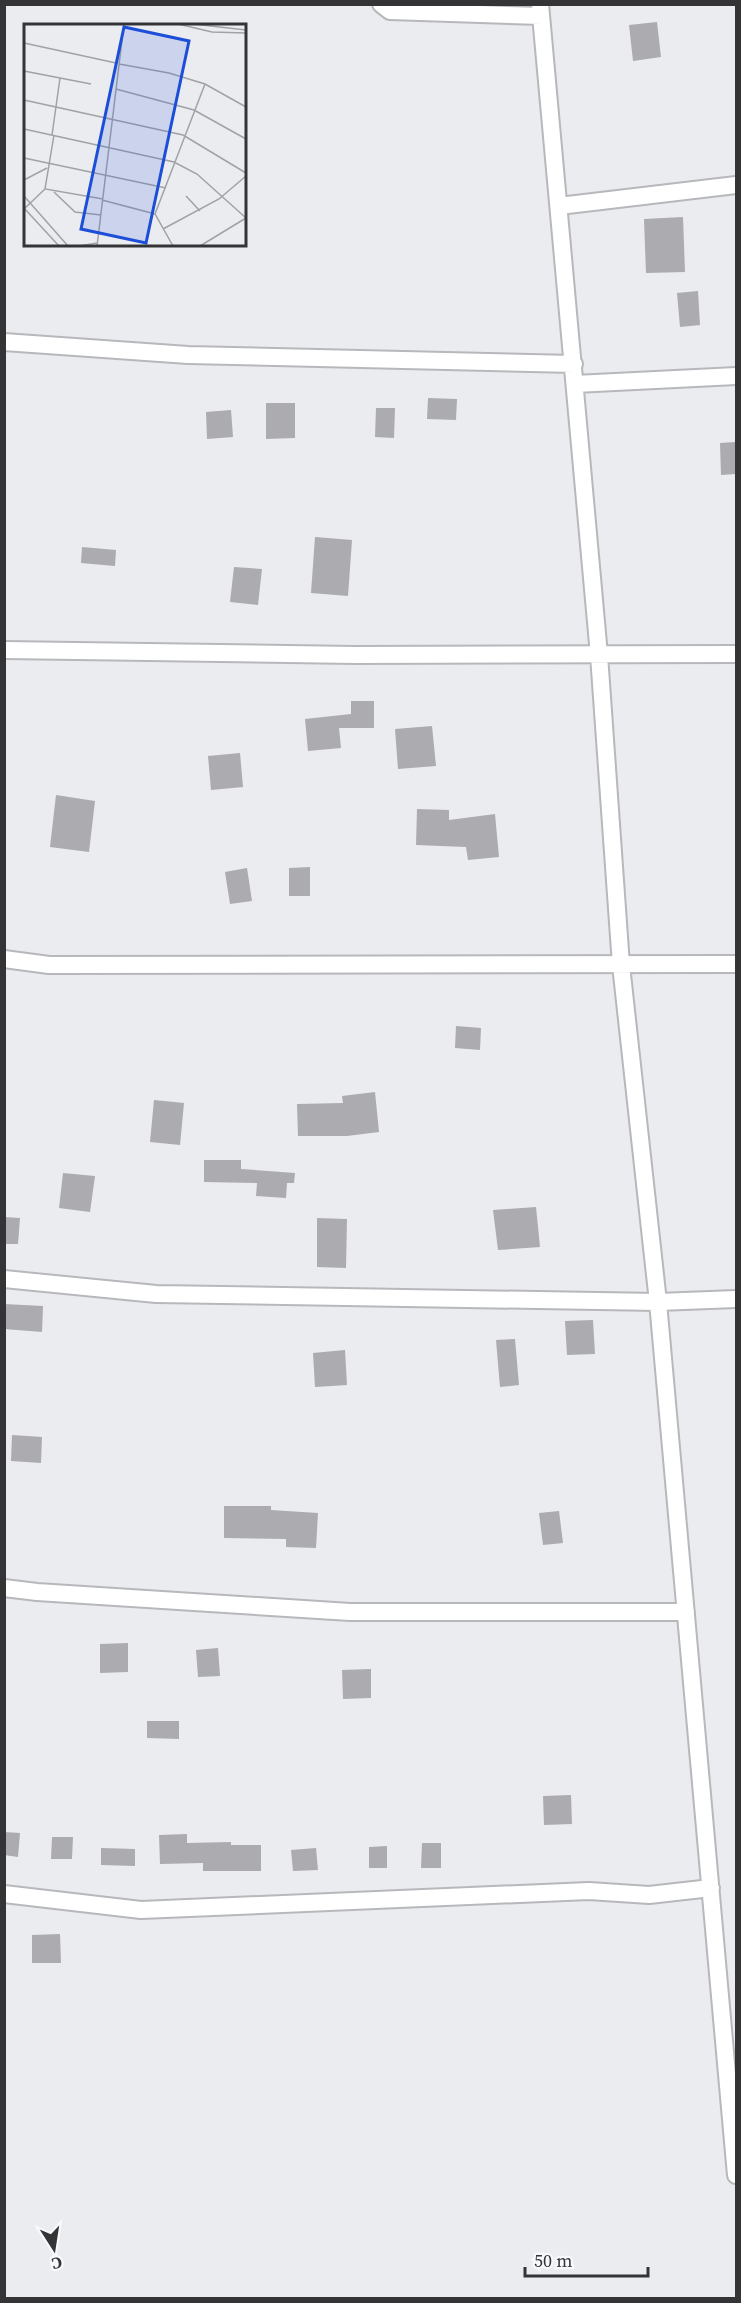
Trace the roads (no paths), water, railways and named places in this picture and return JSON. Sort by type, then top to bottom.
[{"type":"street","points":[[381,4],[390,11],[541,10],[599,655],[621,965],[658,1302],[736,2175]]},
{"type":"street","points":[[559,206],[736,185]]},
{"type":"street","points":[[4,342],[188,355],[574,364]]},
{"type":"street","points":[[575,384],[736,376]]},
{"type":"street","points":[[4,650],[355,655],[736,654]]},
{"type":"street","points":[[4,959],[49,965],[736,964]]},
{"type":"street","points":[[4,1280],[156,1294],[658,1302],[736,1299]]},
{"type":"street","points":[[4,1588],[350,1612],[686,1612]]},
{"type":"street","points":[[4,1894],[141,1910],[589,1891],[649,1895],[711,1888]]}]
